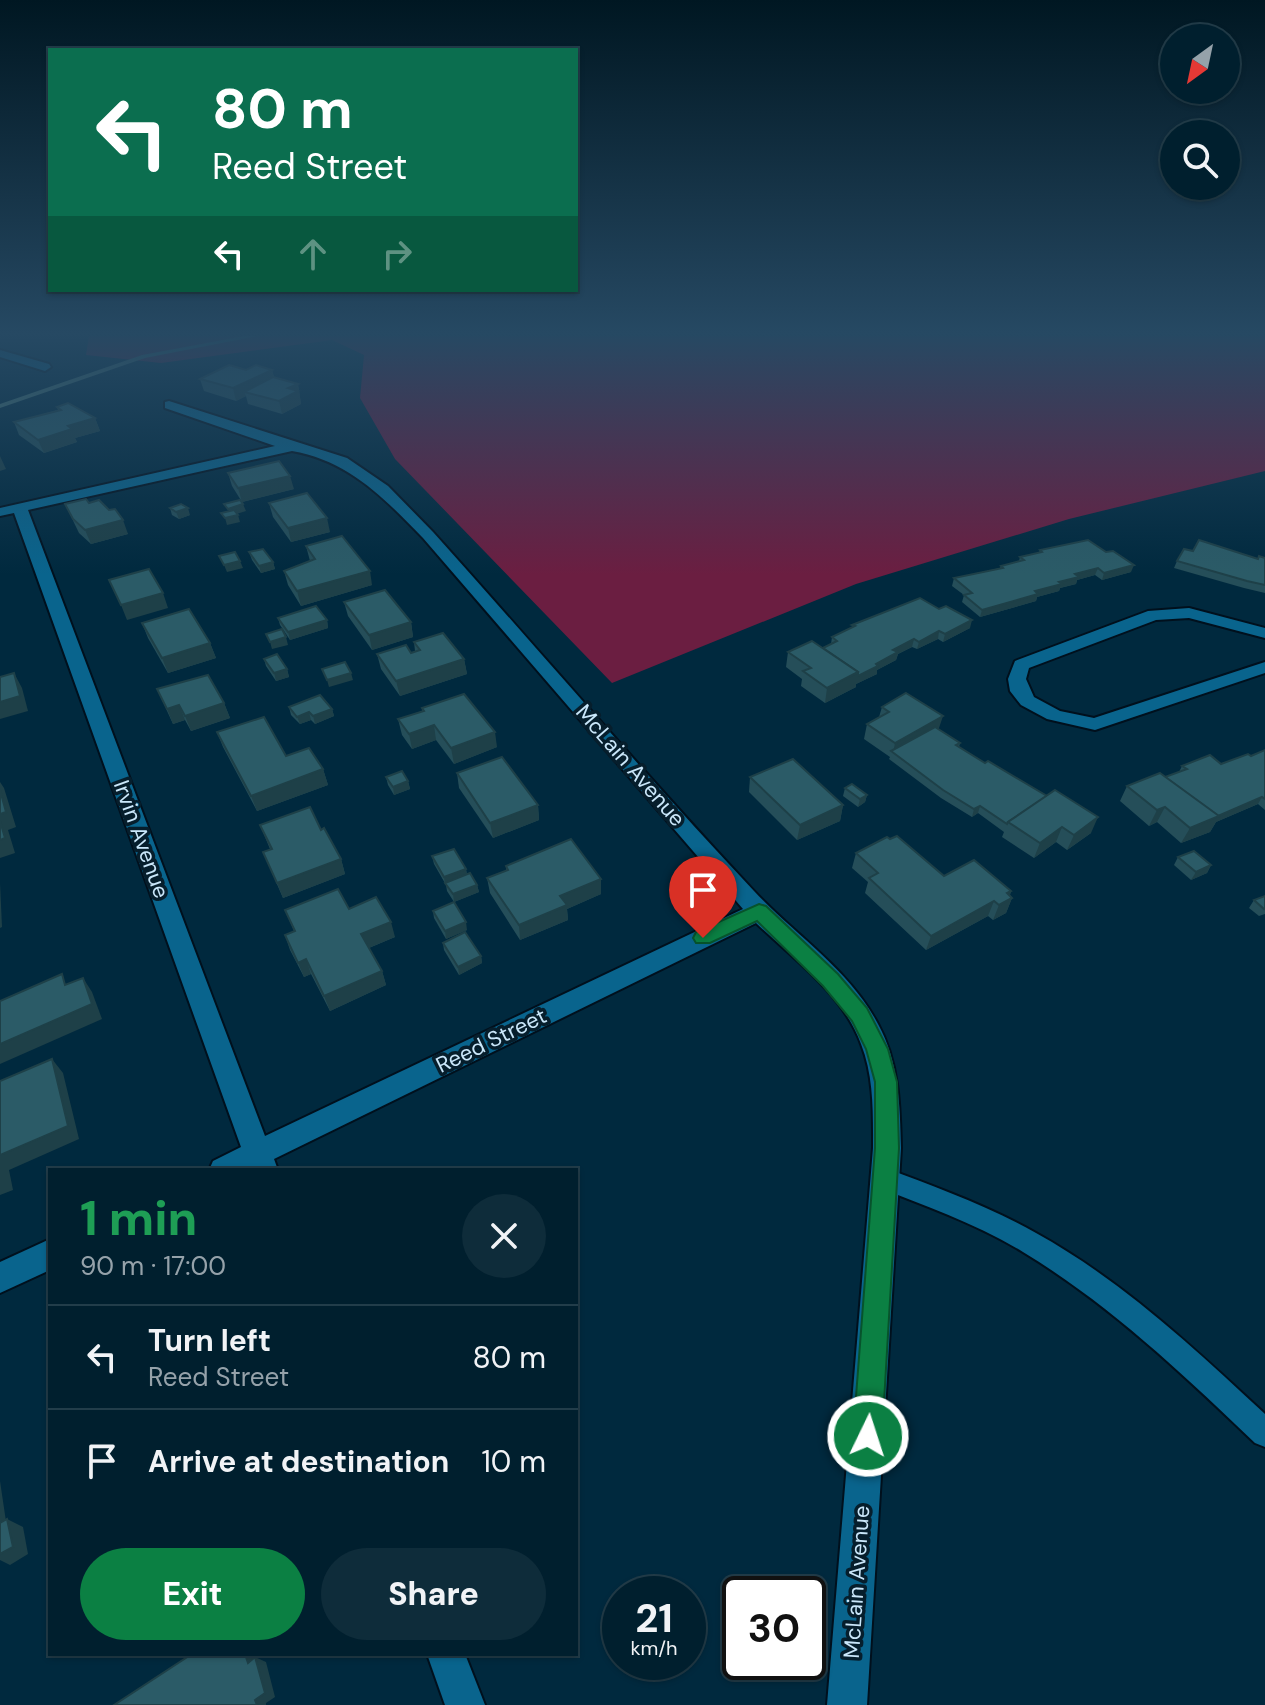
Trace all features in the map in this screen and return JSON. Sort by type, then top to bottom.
[{"type":"street","name":"McLain Avenue","points":[[200,416],[342,461],[371,479],[396,502],[759,911],[831,980],[860,1015],[877,1049],[886,1082],[885,1179],[847,1705]]},
{"type":"street","points":[[10,510],[256,453],[294,448]]},
{"type":"street","name":"Irvin Avenue","points":[[10,510],[261,1162]]},
{"type":"street","points":[[1265,633],[1189,613],[1154,615],[1021,665],[1014,678],[1017,690],[1035,706],[1073,722],[1095,724],[1265,667]]},
{"type":"street","name":"Reed Street","points":[[232,1168],[261,1162],[759,911]]},
{"type":"street","points":[[0,1278],[48,1255]]},
{"type":"street","points":[[447,1656],[465,1705]]},
{"type":"lane","points":[[885,1179],[971,1213],[1043,1251],[1165,1339],[1265,1433]]},
{"type":"shaded area","points":[[370,416],[1265,416],[1265,471],[1069,519],[856,584],[612,683],[395,459]]},
{"type":"building","points":[[39,416],[95,418],[38,440],[14,422]]},
{"type":"building","points":[[279,461],[290,476],[238,488],[228,473]]},
{"type":"building","points":[[307,493],[327,518],[288,528],[269,503]]},
{"type":"building","points":[[86,499],[89,503],[99,500],[109,510],[115,509],[123,520],[85,530],[73,519],[65,504]]},
{"type":"building","points":[[240,500],[243,504],[228,509],[224,504]]},
{"type":"building","points":[[181,504],[188,508],[176,512],[170,508]]},
{"type":"building","points":[[234,510],[238,515],[225,518],[221,513]]},
{"type":"building","points":[[342,536],[370,571],[297,591],[284,571],[315,559],[306,546]]},
{"type":"building","points":[[1088,540],[1134,565],[1104,573],[1098,568],[1075,574],[1079,577],[1035,591],[1038,594],[982,610],[964,595],[972,593],[954,578],[1003,568],[1001,566],[1024,560],[1020,557],[1042,552],[1040,550]]},
{"type":"building","points":[[1199,540],[1258,559],[1259,556],[1265,558],[1265,585],[1177,561],[1184,549],[1193,551]]},
{"type":"building","points":[[263,549],[273,562],[259,566],[249,552]]},
{"type":"building","points":[[235,552],[240,561],[224,565],[219,556]]},
{"type":"building","points":[[149,569],[163,593],[121,605],[109,580]]},
{"type":"building","points":[[385,590],[411,622],[369,635],[344,602]]},
{"type":"building","points":[[920,598],[939,609],[946,606],[972,620],[945,634],[939,631],[919,642],[914,639],[893,650],[898,652],[876,664],[878,666],[858,676],[858,672],[823,648],[837,641],[832,637],[855,626],[852,625]]},
{"type":"building","points":[[316,606],[327,620],[288,632],[278,618]]},
{"type":"building","points":[[189,609],[210,643],[162,658],[142,623]]},
{"type":"building","points":[[282,629],[286,637],[270,642],[266,634]]},
{"type":"building","points":[[443,633],[464,659],[396,681],[377,654],[406,645],[411,653],[420,650],[414,642]]},
{"type":"building","points":[[812,641],[858,672],[827,688],[803,671],[811,668],[788,652]]},
{"type":"building","points":[[277,654],[287,669],[274,673],[264,659]]},
{"type":"building","points":[[345,662],[351,673],[327,680],[322,669]]},
{"type":"building","points":[[14,673],[20,696],[0,702],[0,677]]},
{"type":"building","points":[[208,675],[224,703],[185,716],[179,705],[167,709],[157,689]]},
{"type":"building","points":[[906,693],[943,716],[895,743],[867,724],[889,712],[882,707]]},
{"type":"building","points":[[464,694],[495,732],[451,748],[434,725],[409,734],[398,719],[424,711],[422,708]]},
{"type":"building","points":[[320,695],[332,709],[313,716],[309,712],[297,717],[289,707]]},
{"type":"building","points":[[264,717],[286,756],[309,748],[323,769],[251,796],[217,732]]},
{"type":"building","points":[[935,727],[985,763],[988,761],[1047,796],[1007,824],[980,806],[974,809],[943,790],[891,751]]},
{"type":"building","points":[[1265,750],[1265,799],[1262,797],[1218,816],[1165,777],[1187,769],[1182,766],[1210,755],[1221,764]]},
{"type":"building","points":[[502,757],[538,805],[490,823],[457,773]]},
{"type":"building","points":[[793,759],[843,805],[800,825],[750,777]]},
{"type":"building","points":[[402,771],[408,781],[393,787],[386,777]]},
{"type":"building","points":[[1160,773],[1219,816],[1190,828],[1165,807],[1157,810],[1127,786]]},
{"type":"building","points":[[852,784],[867,795],[860,799],[845,788]]},
{"type":"building","points":[[0,790],[6,812],[0,814]]},
{"type":"building","points":[[1055,790],[1098,817],[1074,835],[1062,827],[1040,843],[1008,822]]},
{"type":"building","points":[[310,807],[341,859],[277,883],[263,852],[272,849],[260,825]]},
{"type":"building","points":[[0,821],[5,838],[0,840]]},
{"type":"building","points":[[897,836],[944,876],[974,860],[1011,891],[1007,893],[1012,898],[999,905],[994,901],[931,936],[869,878],[878,873],[856,853],[887,837]]},
{"type":"building","points":[[571,839],[601,879],[560,896],[567,905],[519,925],[487,878],[508,870],[506,866]]},
{"type":"building","points":[[454,849],[466,869],[444,877],[432,856]]},
{"type":"building","points":[[1194,851],[1211,865],[1196,872],[1178,857]]},
{"type":"building","points":[[470,873],[477,885],[453,894],[445,883]]},
{"type":"building","points":[[338,889],[349,909],[376,897],[391,922],[361,934],[382,971],[324,996],[306,959],[298,963],[285,935],[295,931],[285,910]]},
{"type":"building","points":[[1265,896],[1265,908],[1264,909],[1254,900]]},
{"type":"building","points":[[454,902],[466,922],[445,931],[433,911]]},
{"type":"building","points":[[465,932],[481,956],[458,967],[443,943]]},
{"type":"building","points":[[62,974],[65,985],[83,978],[92,1004],[0,1044],[0,1001]]},
{"type":"building","points":[[52,1059],[68,1126],[0,1155],[0,1081]]},
{"type":"building","points":[[7,1519],[13,1547],[0,1554],[0,1523]]},
{"type":"building","points":[[189,1656],[246,1656],[248,1663],[255,1657],[265,1693],[255,1700],[257,1705],[114,1705]]},
{"type":"route","points":[[703,938],[759,911],[831,980],[860,1015],[877,1049],[886,1082],[887,1148],[868,1436]]}]
